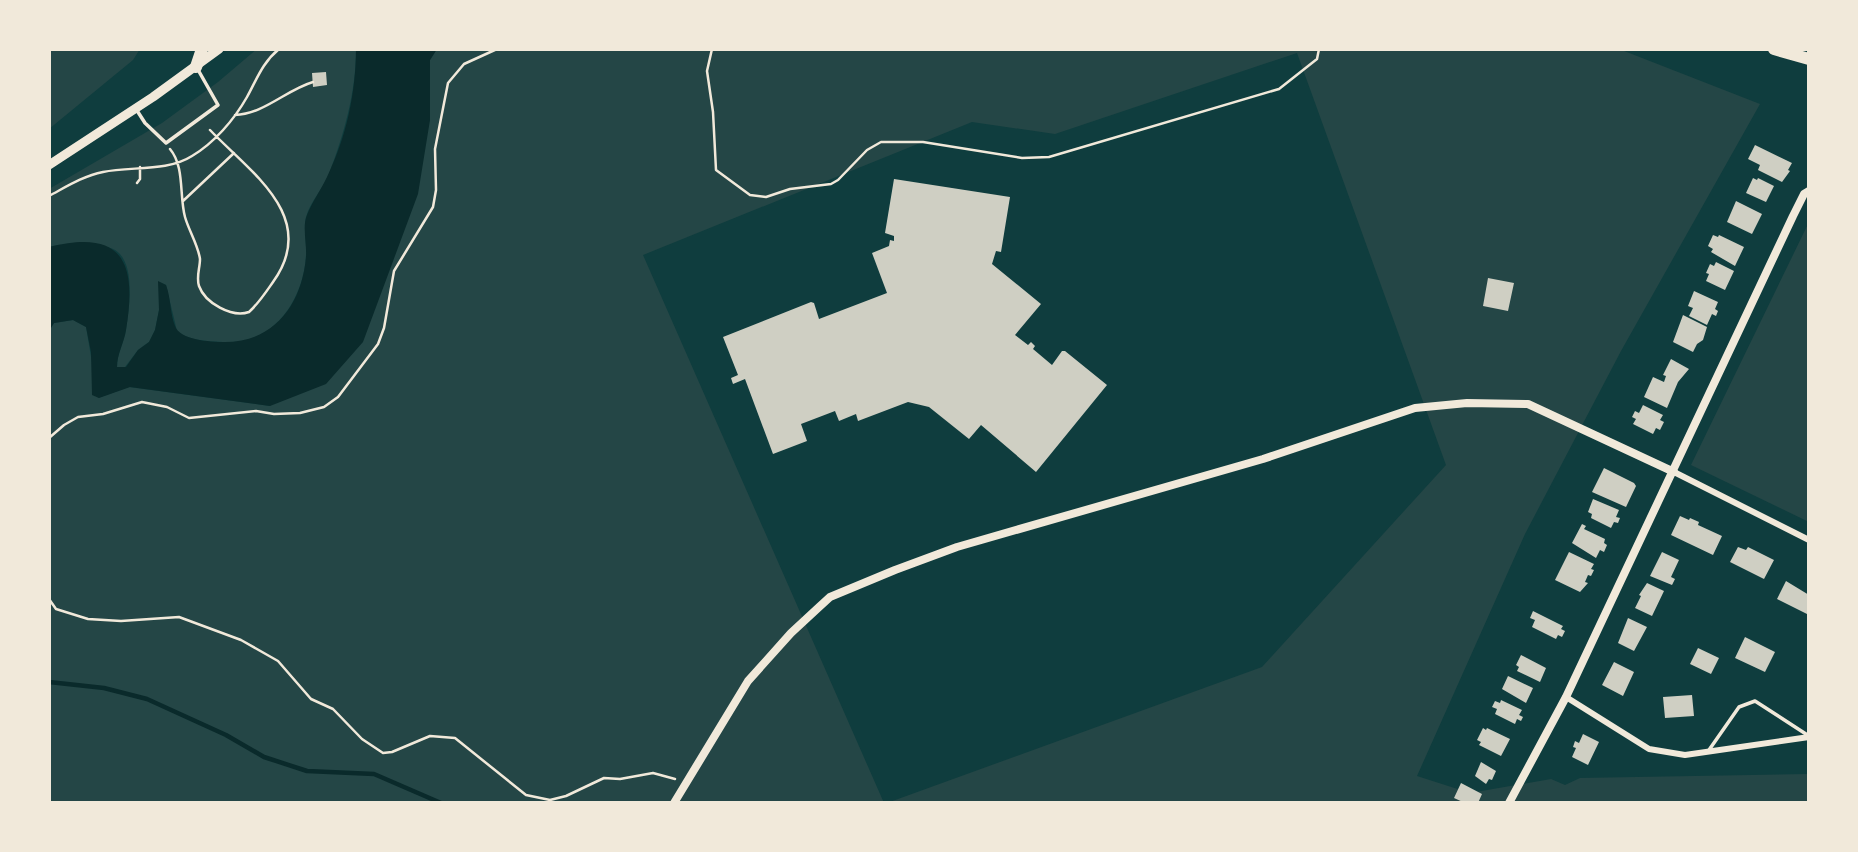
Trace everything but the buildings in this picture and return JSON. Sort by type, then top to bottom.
[{"type":"highway","points":[[196,67],[202,49]]},
{"type":"highway","points":[[1774,49],[1809,59]]},
{"type":"main road","points":[[49,165],[136,109],[219,49]]},
{"type":"street","points":[[1509,803],[1566,697],[1793,216],[1804,194],[1809,191]]},
{"type":"street","points":[[674,803],[748,681],[791,633],[830,597],[895,569],[957,547],[1263,459],[1415,408],[1467,403],[1528,404],[1674,472],[1809,540]]},
{"type":"street","points":[[1566,697],[1649,749],[1685,755],[1809,737]]},
{"type":"lane","points":[[136,109],[145,123],[166,144],[218,105],[196,67]]},
{"type":"lane","points":[[1708,752],[1739,707],[1755,701],[1809,737]]},
{"type":"path","points":[[49,438],[78,416],[103,414],[142,402],[167,407],[189,418],[256,411],[274,414],[300,413],[324,407],[338,397],[378,344],[384,328],[394,271],[433,207],[436,190],[435,149],[448,83],[464,64],[497,49]]},
{"type":"path","points":[[712,49],[707,71],[713,112],[716,170],[750,195],[766,197],[790,189],[831,184],[867,150],[881,142],[923,142],[1022,158],[1049,157],[1279,89],[1317,59],[1319,49]]},
{"type":"path","points":[[235,115],[256,111],[286,93],[313,82]]},
{"type":"path","points":[[171,149],[177,157],[182,202],[199,256],[198,279],[201,291],[223,308],[237,313],[249,312],[283,268],[288,250],[285,217],[256,174],[209,130]]},
{"type":"path","points":[[182,202],[211,178],[234,153]]},
{"type":"path","points":[[137,183],[140,179],[140,167]]},
{"type":"path","points":[[49,599],[57,609],[88,619],[121,621],[179,617],[242,640],[278,661],[311,699],[333,709],[362,739],[383,753],[392,752],[430,736],[455,737],[526,795],[550,800],[566,796],[604,778],[620,779],[653,773],[669,776],[684,785]]},
{"type":"shaded area","points":[[49,49],[140,49],[133,60],[49,129]]},
{"type":"shaded area","points":[[257,49],[356,49],[354,81],[344,128],[329,174],[306,217],[306,255],[300,286],[284,315],[261,335],[246,340],[223,342],[194,339],[177,331],[166,285],[159,282],[159,310],[155,330],[149,342],[138,350],[125,367],[117,367],[129,310],[130,286],[126,263],[121,255],[110,248],[73,244],[49,247],[49,189],[162,123]]},
{"type":"shaded area","points":[[356,49],[437,49],[430,60],[430,120],[418,194],[363,342],[326,384],[270,406],[130,387],[99,398],[92,395],[91,352],[86,327],[73,320],[54,323],[49,331],[49,247],[74,242],[94,243],[109,248],[120,257],[126,270],[129,307],[117,367],[126,367],[138,350],[149,342],[155,330],[159,310],[158,281],[166,285],[175,326],[189,337],[223,342],[241,341],[271,328],[282,318],[299,290],[306,257],[306,220],[334,162],[345,131],[354,82]]},
{"type":"shaded area","points":[[437,49],[1619,49],[1760,104],[1621,351],[1525,534],[1417,776],[1470,793],[1551,779],[1565,785],[1580,778],[1809,774],[1809,803],[887,803],[1262,667],[1446,465],[1297,53],[1055,134],[972,122],[643,255],[884,803],[49,803],[49,331],[54,323],[73,320],[86,327],[98,398],[129,387],[270,406],[430,120],[430,60]]},
{"type":"shaded area","points":[[1809,222],[1809,522],[1691,465]]},
{"type":"waterway","points":[[49,682],[104,688],[147,699],[226,735],[264,757],[307,771],[374,774],[441,803]]}]
